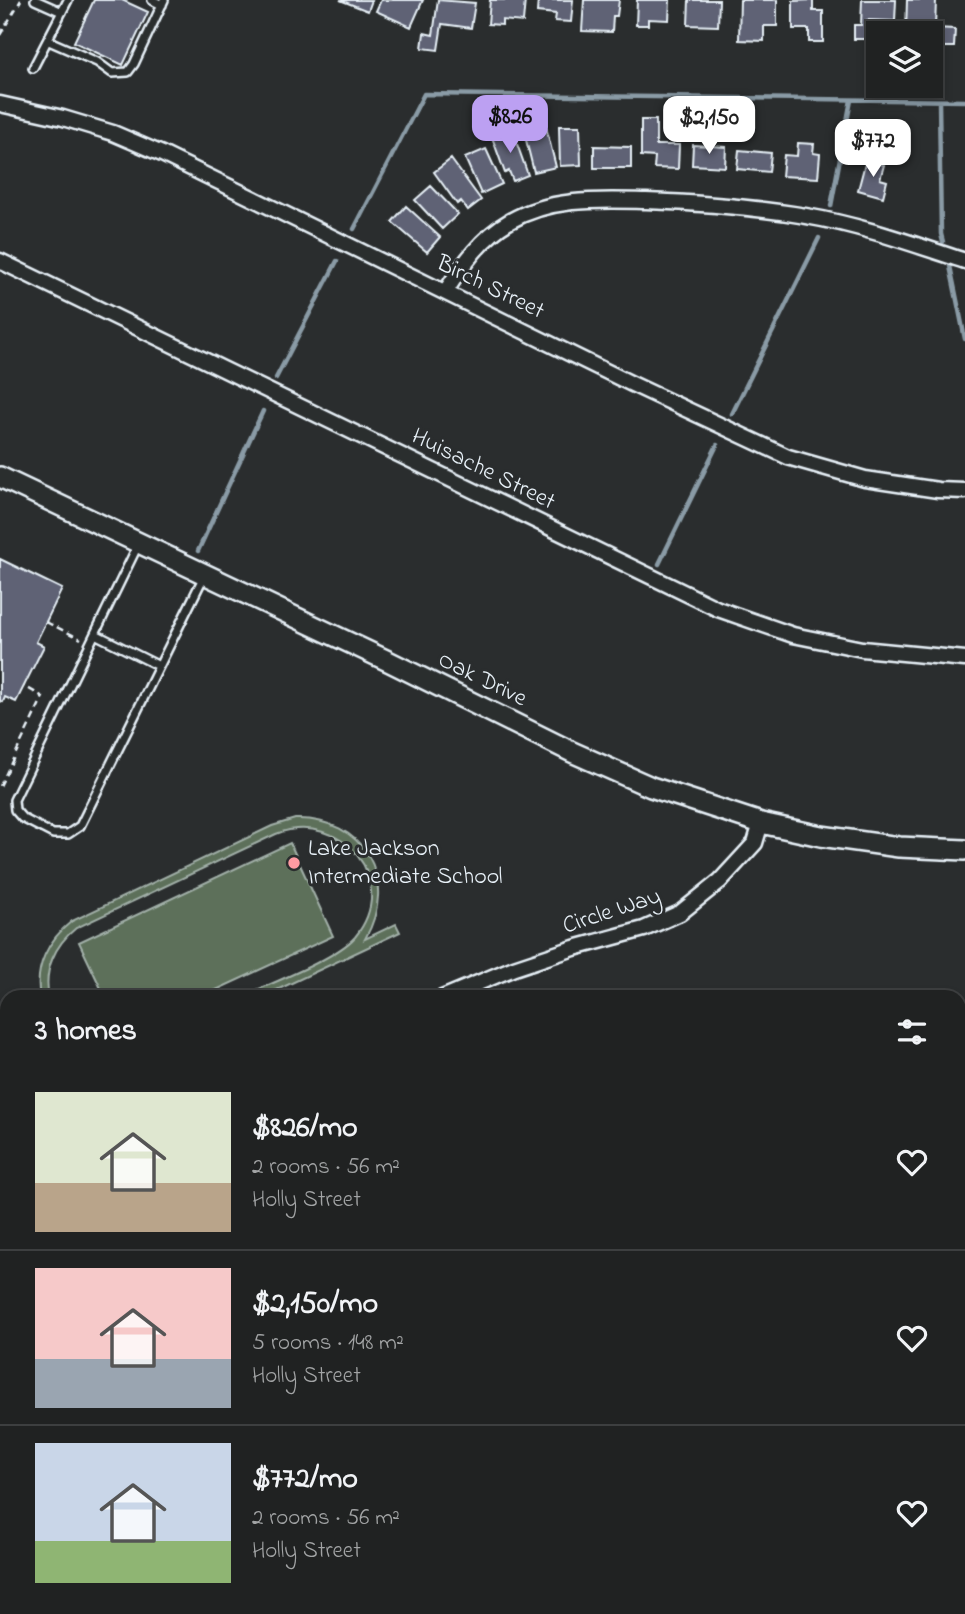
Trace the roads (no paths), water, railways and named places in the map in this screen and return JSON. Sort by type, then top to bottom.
[{"type":"street","name":"Birch Street","points":[[0,104],[113,132],[788,457],[865,479],[938,490],[965,491]]},
{"type":"street","points":[[446,291],[466,260],[485,240],[510,221],[559,203],[593,200],[705,203],[807,216],[884,235],[965,261]]},
{"type":"street","name":"Huisache Street","points":[[0,261],[718,609],[793,635],[862,649],[965,659]]},
{"type":"street","name":"Oak Drive","points":[[0,478],[651,788],[761,822],[821,836],[942,850],[965,850]]},
{"type":"street","name":"Circle Way","points":[[461,990],[514,968],[644,929],[680,913],[720,881],[754,843],[761,822]]},
{"type":"lane","points":[[35,0],[62,12]]},
{"type":"lane","points":[[33,68],[68,0]]},
{"type":"lane","points":[[49,41],[97,62],[112,73],[128,72],[163,2],[152,0]]},
{"type":"lane","points":[[139,544],[14,800],[15,810],[22,818],[53,834],[68,834],[80,826],[204,575]]},
{"type":"lane","points":[[95,634],[159,666]]},
{"type":"waterway","points":[[354,229],[424,94],[965,101]]},
{"type":"waterway","points":[[831,206],[851,100]]},
{"type":"waterway","points":[[939,101],[943,242]]},
{"type":"waterway","points":[[732,414],[819,238]]},
{"type":"waterway","points":[[276,378],[337,261]]},
{"type":"waterway","points":[[950,266],[965,339]]},
{"type":"waterway","points":[[198,551],[263,411]]},
{"type":"waterway","points":[[659,564],[717,445]]},
{"type":"place","name":"Lake Jackson Intermediate School","points":[[294,863]]}]
